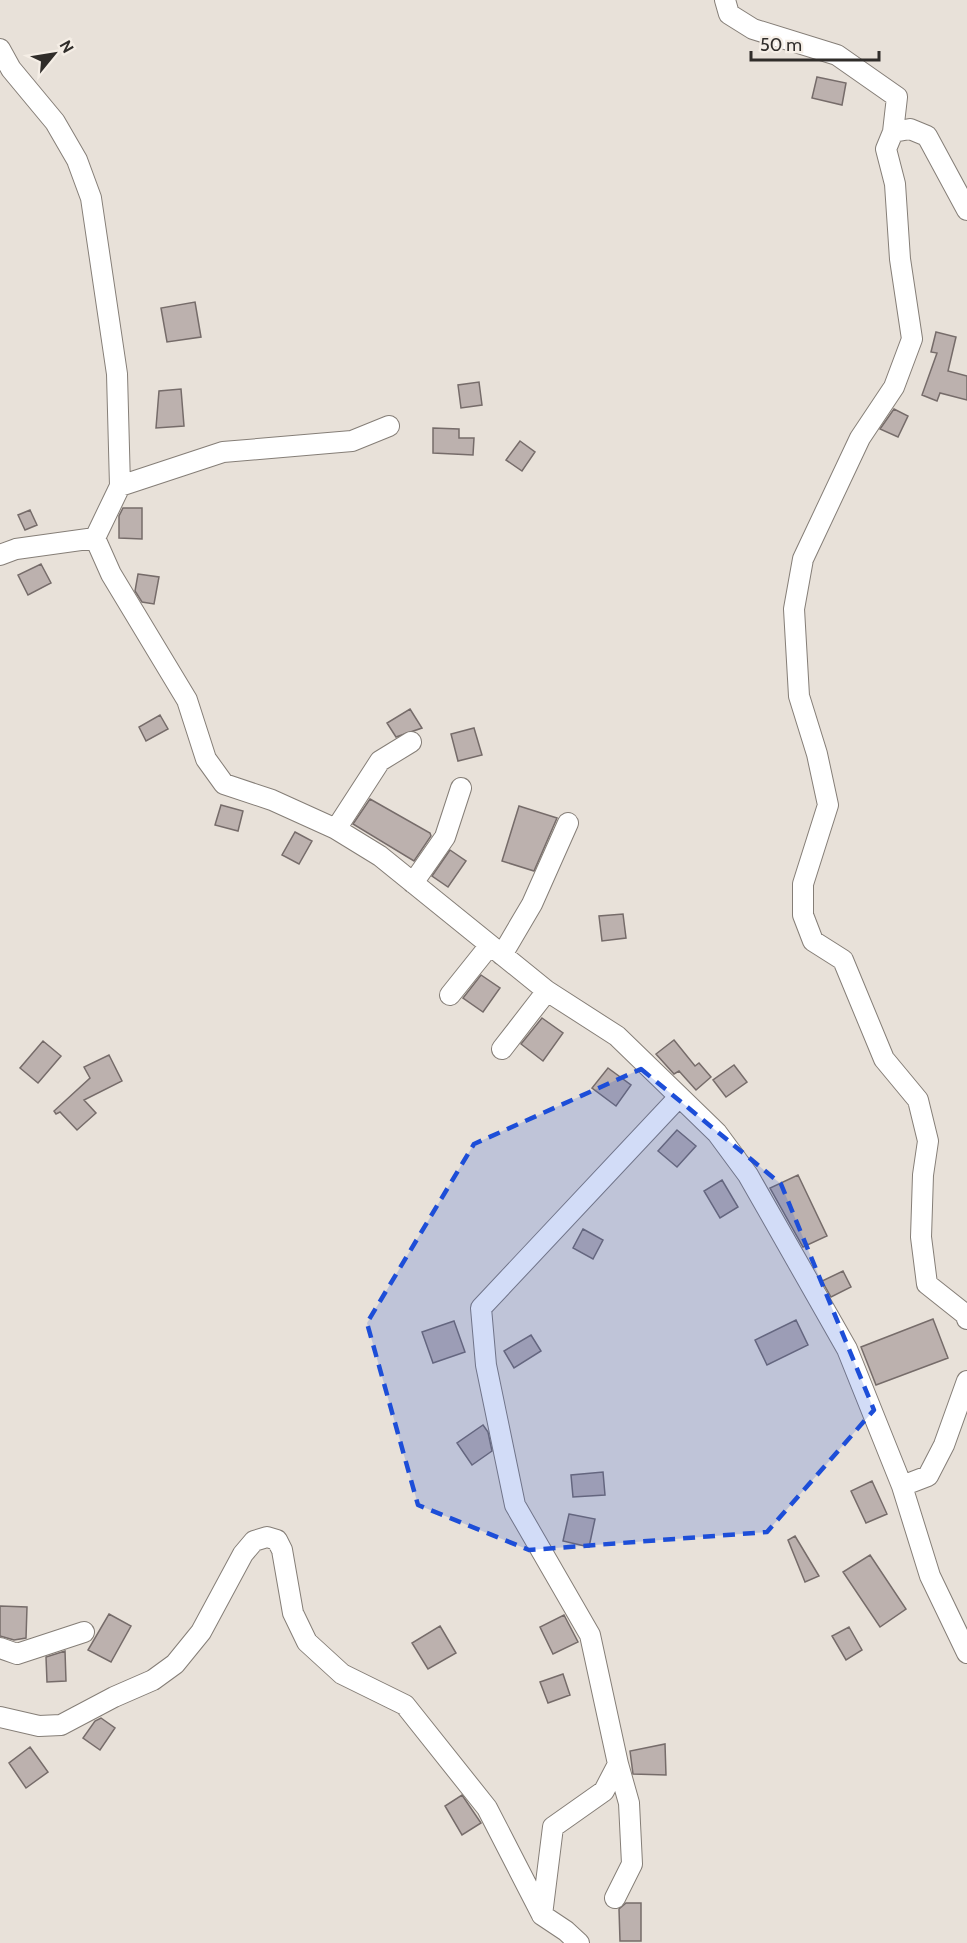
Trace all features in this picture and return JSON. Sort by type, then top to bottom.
[{"type":"street","points":[[725,0],[729,14],[753,28],[837,55],[897,97],[893,132],[886,149],[895,184],[900,259],[912,339],[894,387],[860,438],[803,559],[794,609],[800,696],[817,754],[828,805],[803,884],[803,915],[813,941],[843,960],[884,1059],[918,1100],[928,1141],[923,1175],[921,1237],[927,1284],[966,1315],[967,1319]]},
{"type":"street","points":[[0,49],[11,69],[55,122],[77,160],[91,198],[117,374],[120,486],[94,538]]},
{"type":"street","points":[[893,132],[910,129],[927,136],[967,210]]},
{"type":"street","points":[[120,486],[223,452],[352,441],[389,426]]},
{"type":"street","points":[[0,555],[16,549],[94,538]]},
{"type":"street","points":[[94,538],[111,574],[187,700],[206,759],[224,784],[272,800],[336,829],[380,856],[547,991],[617,1036],[678,1098],[717,1133],[748,1175],[847,1349],[902,1486],[930,1576],[967,1653]]},
{"type":"street","points":[[336,829],[380,761],[411,742]]},
{"type":"street","points":[[413,883],[444,837],[461,788]]},
{"type":"street","points":[[450,995],[496,950],[532,903],[568,823]]},
{"type":"street","points":[[502,1049],[547,991]]},
{"type":"street","points":[[615,1898],[632,1864],[629,1803],[618,1764],[590,1635],[515,1505],[486,1365],[482,1308],[678,1098]]},
{"type":"street","points":[[902,1486],[928,1476],[944,1445],[967,1381]]},
{"type":"street","points":[[0,1717],[39,1726],[61,1725],[114,1697],[153,1680],[175,1664],[201,1632],[243,1554],[254,1541],[267,1537],[277,1540],[282,1550],[293,1613],[307,1642],[342,1674],[405,1704],[486,1808],[542,1915],[566,1930],[579,1943]]},
{"type":"street","points":[[0,1648],[17,1654],[84,1632]]},
{"type":"street","points":[[542,1915],[553,1827],[604,1791],[618,1764]]},
{"type":"highlighted area","points":[[641,1069],[781,1184],[874,1410],[767,1532],[529,1550],[418,1505],[367,1323],[474,1144]]},
{"type":"building","points":[[817,77],[846,83],[842,105],[812,98]]},
{"type":"building","points":[[195,302],[201,337],[167,342],[161,308]]},
{"type":"building","points":[[936,332],[956,337],[948,371],[967,376],[967,400],[940,393],[937,401],[922,395],[937,353],[931,352]]},
{"type":"building","points":[[479,382],[482,405],[461,408],[458,385]]},
{"type":"building","points":[[181,389],[184,426],[156,428],[159,391]]},
{"type":"building","points":[[894,409],[908,416],[898,437],[880,429]]},
{"type":"building","points":[[433,428],[459,429],[459,438],[474,438],[473,455],[433,453]]},
{"type":"building","points":[[520,441],[535,452],[522,471],[506,460]]},
{"type":"building","points":[[123,508],[142,508],[142,539],[119,538],[119,516]]},
{"type":"building","points":[[30,510],[37,525],[25,530],[18,515]]},
{"type":"building","points":[[41,564],[51,583],[28,595],[18,575]]},
{"type":"building","points":[[138,574],[159,577],[154,604],[142,602],[135,591]]},
{"type":"building","points":[[410,709],[422,728],[396,737],[387,723]]},
{"type":"building","points":[[160,715],[168,729],[146,741],[139,727]]},
{"type":"building","points":[[474,728],[482,755],[458,761],[451,734]]},
{"type":"building","points":[[370,799],[430,833],[431,836],[414,861],[353,824]]},
{"type":"building","points":[[221,805],[243,811],[238,831],[215,825]]},
{"type":"building","points":[[519,806],[557,818],[534,871],[502,861]]},
{"type":"building","points":[[295,832],[312,841],[299,864],[282,855]]},
{"type":"building","points":[[450,850],[466,861],[448,887],[432,876]]},
{"type":"building","points":[[623,914],[626,938],[602,941],[599,916]]},
{"type":"building","points":[[481,975],[500,988],[483,1012],[463,998]]},
{"type":"building","points":[[542,1018],[563,1033],[543,1061],[521,1044]]},
{"type":"building","points":[[674,1040],[695,1066],[699,1063],[711,1077],[696,1090],[679,1071],[674,1074],[656,1054]]},
{"type":"building","points":[[43,1041],[61,1056],[38,1083],[20,1068]]},
{"type":"building","points":[[109,1055],[122,1081],[84,1100],[96,1113],[77,1130],[60,1112],[56,1114],[54,1111],[90,1078],[84,1067]]},
{"type":"building","points":[[734,1065],[747,1082],[726,1097],[713,1080]]},
{"type":"building","points":[[608,1068],[631,1085],[616,1106],[592,1088]]},
{"type":"building","points":[[677,1130],[696,1146],[677,1167],[658,1151]]},
{"type":"building","points":[[798,1175],[827,1236],[803,1247],[770,1188]]},
{"type":"building","points":[[722,1180],[738,1207],[720,1218],[704,1191]]},
{"type":"building","points":[[583,1229],[603,1240],[593,1259],[573,1248]]},
{"type":"building","points":[[843,1271],[851,1287],[831,1297],[822,1281]]},
{"type":"building","points":[[933,1319],[948,1358],[876,1385],[861,1347]]},
{"type":"building","points":[[796,1320],[808,1345],[767,1365],[755,1340]]},
{"type":"building","points":[[454,1321],[465,1352],[433,1363],[422,1332]]},
{"type":"building","points":[[531,1335],[541,1351],[514,1368],[504,1351]]},
{"type":"building","points":[[483,1425],[488,1432],[492,1451],[472,1465],[457,1443]]},
{"type":"building","points":[[603,1472],[605,1495],[573,1497],[571,1475]]},
{"type":"building","points":[[872,1481],[887,1514],[866,1523],[851,1491]]},
{"type":"building","points":[[569,1514],[595,1519],[589,1547],[563,1541]]},
{"type":"building","points":[[795,1536],[819,1576],[805,1582],[788,1540]]},
{"type":"building","points":[[870,1555],[906,1609],[880,1627],[843,1572]]},
{"type":"building","points":[[0,1606],[27,1607],[26,1638],[14,1640],[0,1636]]},
{"type":"building","points":[[109,1614],[131,1626],[111,1662],[88,1650]]},
{"type":"building","points":[[564,1615],[578,1642],[553,1654],[540,1627]]},
{"type":"building","points":[[440,1626],[456,1653],[428,1669],[412,1643]]},
{"type":"building","points":[[849,1627],[862,1650],[846,1660],[832,1636]]},
{"type":"building","points":[[65,1651],[66,1681],[47,1682],[46,1657]]},
{"type":"building","points":[[563,1674],[570,1695],[548,1703],[540,1682]]},
{"type":"building","points":[[101,1718],[115,1728],[100,1750],[83,1738],[95,1721]]},
{"type":"building","points":[[665,1744],[666,1775],[633,1774],[630,1751]]},
{"type":"building","points":[[30,1747],[48,1772],[26,1788],[9,1763]]},
{"type":"building","points":[[462,1795],[481,1823],[462,1835],[445,1806]]},
{"type":"building","points":[[626,1903],[641,1903],[641,1941],[620,1941],[619,1909]]}]
